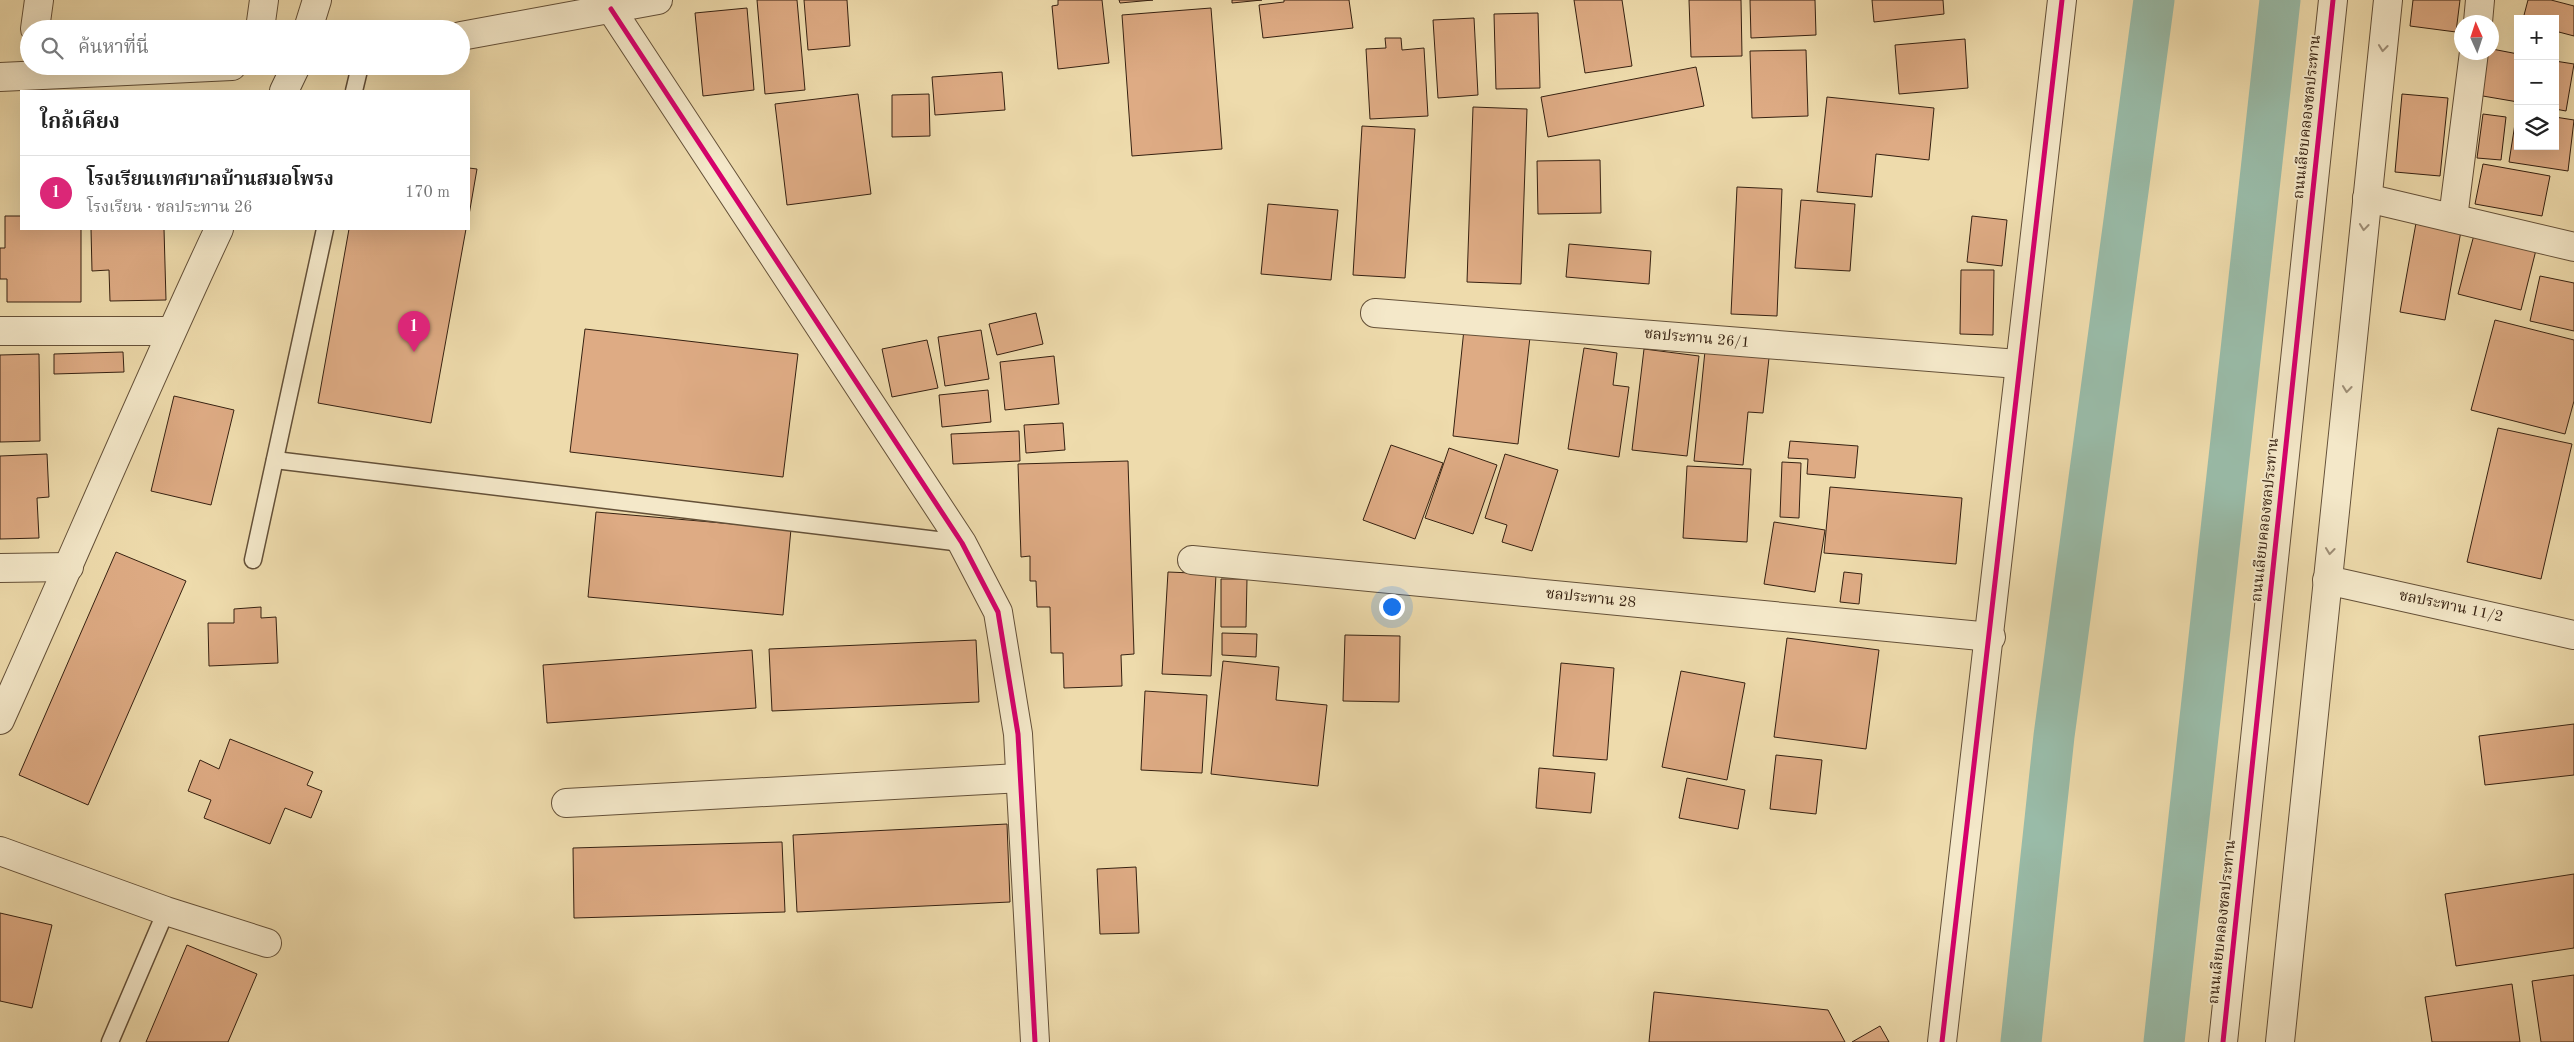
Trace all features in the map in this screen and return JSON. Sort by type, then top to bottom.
[{"type":"street","points":[[36,20],[39,0]]},
{"type":"street","points":[[261,20],[264,0]]},
{"type":"street","points":[[311,20],[317,0]]},
{"type":"street","points":[[470,34],[658,0]]},
{"type":"street","points":[[1942,1042],[1990,637],[2018,364],[2062,0]]},
{"type":"street","name":"ถนนเลียบคลองชลประทาน","points":[[2223,1042],[2333,0]]},
{"type":"street","points":[[2280,1042],[2388,0]]},
{"type":"street","points":[[2479,15],[2480,0]]},
{"type":"street","points":[[611,9],[962,543],[998,612],[1018,734],[1035,1042]]},
{"type":"street","points":[[2453,218],[2473,60]]},
{"type":"street","points":[[0,77],[20,73]]},
{"type":"street","points":[[284,90],[292,75]]},
{"type":"street","points":[[2367,198],[2574,247]]},
{"type":"street","points":[[0,720],[69,567],[171,331],[220,230]]},
{"type":"street","name":"ชลประทาน 26/1","points":[[1375,313],[2018,364]]},
{"type":"street","points":[[0,331],[171,331]]},
{"type":"street","name":"ชลประทาน 28","points":[[1192,560],[1990,637]]},
{"type":"street","points":[[0,568],[69,567]]},
{"type":"street","name":"ชลประทาน 11/2","points":[[2327,580],[2574,635]]},
{"type":"street","points":[[566,803],[1020,778]]},
{"type":"street","points":[[0,851],[166,911],[267,943]]},
{"type":"lane","points":[[354,90],[358,75]]},
{"type":"lane","points":[[253,560],[325,230]]},
{"type":"lane","points":[[275,460],[962,543]]},
{"type":"lane","points":[[110,1042],[166,911]]},
{"type":"building","points":[[757,0],[797,0],[805,90],[765,94]]},
{"type":"building","points":[[804,0],[847,0],[850,46],[808,50]]},
{"type":"building","points":[[1058,0],[1102,0],[1109,63],[1058,69],[1052,6],[1058,5]]},
{"type":"building","points":[[1119,0],[1153,0],[1120,3]]},
{"type":"building","points":[[1232,0],[1262,0],[1232,3]]},
{"type":"building","points":[[1284,0],[1349,0],[1353,28],[1263,38],[1259,5],[1284,2]]},
{"type":"building","points":[[1574,0],[1622,0],[1632,66],[1585,73]]},
{"type":"building","points":[[1689,0],[1741,0],[1742,56],[1691,57]]},
{"type":"building","points":[[1750,0],[1815,0],[1816,35],[1751,38]]},
{"type":"building","points":[[1872,0],[1943,0],[1944,14],[1874,22]]},
{"type":"building","points":[[2413,0],[2460,0],[2458,15],[2454,15],[2454,32],[2410,26]]},
{"type":"building","points":[[2528,0],[2551,0],[2574,6],[2574,36],[2559,32],[2559,15],[2524,15]]},
{"type":"building","points":[[747,8],[754,90],[703,96],[695,13]]},
{"type":"building","points":[[1211,8],[1222,149],[1132,156],[1122,15]]},
{"type":"building","points":[[1538,13],[1540,88],[1496,89],[1494,14]]},
{"type":"building","points":[[1474,18],[1478,95],[1438,98],[1433,20]]},
{"type":"building","points":[[1385,38],[1401,38],[1402,50],[1424,48],[1428,116],[1370,119],[1366,49],[1386,48]]},
{"type":"building","points":[[1965,39],[1968,88],[1899,94],[1895,45]]},
{"type":"building","points":[[1806,50],[1808,116],[1752,118],[1750,51]]},
{"type":"building","points":[[2499,50],[2514,53],[2514,101],[2477,95],[2484,60],[2499,60]]},
{"type":"building","points":[[2559,62],[2574,64],[2566,111],[2559,110]]},
{"type":"building","points":[[1696,67],[1704,106],[1548,137],[1541,97]]},
{"type":"building","points":[[1002,72],[1005,110],[935,115],[932,77]]},
{"type":"building","points":[[858,94],[871,194],[787,205],[775,104]]},
{"type":"building","points":[[929,94],[930,136],[892,137],[892,95]]},
{"type":"building","points":[[2402,94],[2448,98],[2440,176],[2395,172]]},
{"type":"building","points":[[1827,97],[1934,108],[1929,160],[1876,154],[1872,197],[1817,192]]},
{"type":"building","points":[[1473,107],[1527,109],[1521,284],[1467,282]]},
{"type":"building","points":[[2483,114],[2506,117],[2501,160],[2477,158]]},
{"type":"building","points":[[2559,118],[2574,120],[2568,171],[2509,162],[2514,130],[2514,150],[2559,150]]},
{"type":"building","points":[[1362,126],[1415,129],[1405,278],[1353,275]]},
{"type":"building","points":[[1600,160],[1601,213],[1538,214],[1537,161]]},
{"type":"building","points":[[2483,164],[2550,176],[2542,216],[2475,204]]},
{"type":"building","points":[[470,168],[477,169],[470,209]]},
{"type":"building","points":[[1737,187],[1782,189],[1777,316],[1731,314]]},
{"type":"building","points":[[1801,200],[1855,204],[1850,271],[1795,268]]},
{"type":"building","points":[[1268,204],[1338,210],[1331,280],[1261,274]]},
{"type":"building","points":[[5,216],[20,216],[20,230],[81,230],[81,302],[7,302],[7,279],[0,279],[0,248],[5,248]]},
{"type":"building","points":[[1972,216],[2007,220],[2002,266],[1967,262]]},
{"type":"building","points":[[2416,223],[2461,231],[2445,320],[2400,312]]},
{"type":"building","points":[[91,230],[164,230],[166,300],[110,301],[109,270],[92,271]]},
{"type":"building","points":[[349,230],[466,230],[431,423],[318,403]]},
{"type":"building","points":[[2474,235],[2536,250],[2521,310],[2458,294]]},
{"type":"building","points":[[1569,244],[1651,251],[1649,284],[1566,277]]},
{"type":"building","points":[[1961,270],[1994,270],[1993,335],[1960,334]]},
{"type":"building","points":[[2540,276],[2574,283],[2574,331],[2530,321]]},
{"type":"building","points":[[1036,313],[1043,344],[997,355],[989,324]]},
{"type":"building","points":[[2495,320],[2574,340],[2574,401],[2565,434],[2471,410]]},
{"type":"building","points":[[585,329],[798,354],[783,477],[570,452]]},
{"type":"building","points":[[1464,329],[1530,337],[1518,444],[1453,436]]},
{"type":"building","points":[[981,330],[989,379],[945,386],[938,337]]},
{"type":"building","points":[[927,340],[938,388],[892,397],[882,349]]},
{"type":"building","points":[[1584,348],[1617,353],[1613,385],[1629,387],[1619,457],[1568,449]]},
{"type":"building","points":[[1644,349],[1699,356],[1687,456],[1632,450]]},
{"type":"building","points":[[1705,351],[1769,358],[1763,413],[1748,412],[1743,465],[1694,461]]},
{"type":"building","points":[[123,352],[124,372],[54,374],[54,354]]},
{"type":"building","points":[[39,354],[40,441],[0,442],[0,355]]},
{"type":"building","points":[[1054,356],[1059,404],[1005,410],[1000,362]]},
{"type":"building","points":[[988,390],[991,422],[942,427],[939,395]]},
{"type":"building","points":[[174,396],[234,410],[211,505],[151,491]]},
{"type":"building","points":[[1063,423],[1065,450],[1026,453],[1024,425]]},
{"type":"building","points":[[2498,428],[2572,444],[2541,579],[2467,562]]},
{"type":"building","points":[[1019,431],[1020,461],[953,464],[951,434]]},
{"type":"building","points":[[1790,441],[1858,446],[1855,478],[1807,474],[1808,459],[1788,458]]},
{"type":"building","points":[[1391,445],[1443,463],[1415,539],[1363,520]]},
{"type":"building","points":[[1449,448],[1497,465],[1473,534],[1425,518]]},
{"type":"building","points":[[47,454],[49,497],[37,498],[39,538],[0,539],[0,456]]},
{"type":"building","points":[[1505,454],[1558,470],[1532,551],[1502,542],[1507,525],[1485,518]]},
{"type":"building","points":[[1128,461],[1134,654],[1121,655],[1122,686],[1064,688],[1063,653],[1051,653],[1050,607],[1037,607],[1036,581],[1030,581],[1030,556],[1021,557],[1018,464]]},
{"type":"building","points":[[1782,462],[1801,463],[1799,518],[1780,517]]},
{"type":"building","points":[[1687,466],[1751,469],[1747,542],[1683,538]]},
{"type":"building","points":[[1830,487],[1962,498],[1956,564],[1824,553]]},
{"type":"building","points":[[596,512],[791,529],[783,615],[588,597]]},
{"type":"building","points":[[1774,522],[1825,530],[1815,592],[1764,584]]},
{"type":"building","points":[[116,552],[186,581],[88,805],[19,775]]},
{"type":"building","points":[[1168,572],[1216,574],[1211,676],[1162,674]]},
{"type":"building","points":[[1844,572],[1862,574],[1859,604],[1840,602]]},
{"type":"building","points":[[1221,579],[1247,579],[1246,627],[1221,627]]},
{"type":"building","points":[[261,607],[261,618],[276,617],[278,663],[209,666],[208,623],[234,623],[234,609]]},
{"type":"building","points":[[1222,633],[1257,634],[1256,657],[1222,655]]},
{"type":"building","points":[[1345,635],[1400,636],[1399,702],[1343,701]]},
{"type":"building","points":[[1787,638],[1879,650],[1866,749],[1774,737]]},
{"type":"building","points":[[976,640],[979,702],[772,711],[769,649]]},
{"type":"building","points":[[752,650],[756,708],[547,723],[543,665]]},
{"type":"building","points":[[1223,661],[1279,667],[1276,700],[1327,705],[1318,786],[1211,774]]},
{"type":"building","points":[[1561,663],[1614,668],[1607,760],[1553,756]]},
{"type":"building","points":[[1681,671],[1745,683],[1727,780],[1662,767]]},
{"type":"building","points":[[1145,691],[1207,695],[1202,773],[1141,770]]},
{"type":"building","points":[[2574,724],[2574,775],[2485,785],[2479,736]]},
{"type":"building","points":[[230,739],[313,772],[307,785],[322,791],[311,818],[285,808],[270,844],[204,818],[211,800],[188,791],[200,760],[219,769]]},
{"type":"building","points":[[1776,755],[1822,760],[1816,814],[1770,809]]},
{"type":"building","points":[[1539,768],[1595,773],[1591,813],[1536,808]]},
{"type":"building","points":[[1687,778],[1745,790],[1738,829],[1679,818]]},
{"type":"building","points":[[1007,824],[1010,902],[797,912],[793,835]]},
{"type":"building","points":[[782,842],[785,912],[574,918],[573,848]]},
{"type":"building","points":[[1136,867],[1139,933],[1100,934],[1097,869]]},
{"type":"building","points":[[2574,874],[2574,948],[2456,966],[2445,894]]},
{"type":"building","points":[[0,913],[52,925],[32,1008],[0,1001]]},
{"type":"building","points":[[187,945],[257,974],[228,1042],[146,1042]]},
{"type":"building","points":[[2574,975],[2574,1042],[2541,1042],[2532,981]]},
{"type":"building","points":[[2512,984],[2520,1042],[2432,1042],[2425,997]]},
{"type":"building","points":[[1654,992],[1828,1010],[1845,1042],[1649,1042]]},
{"type":"building","points":[[1880,1026],[1889,1042],[1852,1042]]},
{"type":"waterway","points":[[2021,1042],[2054,736],[2154,0]]},
{"type":"waterway","points":[[2164,1042],[2280,0]]},
{"type":"cycle path","points":[[1942,1042],[2062,0]]},
{"type":"cycle path","points":[[2223,1042],[2333,0]]},
{"type":"cycle path","points":[[611,9],[962,543],[998,612],[1018,734],[1035,1042]]},
{"type":"place","name":"โรงเรียนเทศบาลบ้านสมอโพรง","points":[[414,352]]}]
